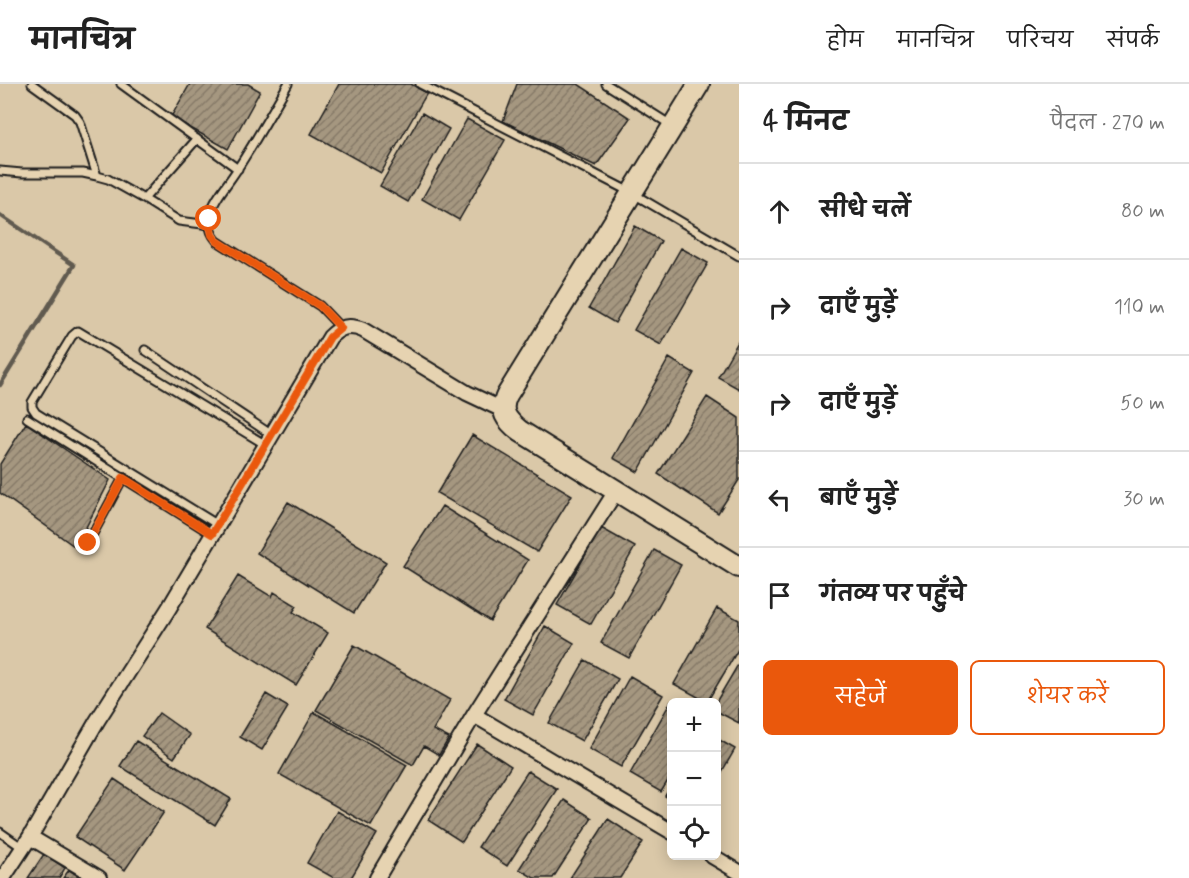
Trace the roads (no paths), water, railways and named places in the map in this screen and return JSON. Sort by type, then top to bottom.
[{"type":"street","points":[[699,84],[507,395],[503,410],[507,420],[519,431],[739,567]]},
{"type":"street","points":[[3,878],[27,842],[91,730],[169,608],[330,337],[341,328],[350,326],[363,330],[466,393],[503,410]]},
{"type":"street","points":[[377,878],[474,715],[616,491]]},
{"type":"street","points":[[474,715],[667,829]]},
{"type":"street","points":[[27,842],[99,878]]},
{"type":"street","points":[[720,860],[739,872]]},
{"type":"lane","points":[[32,84],[75,115],[80,122],[97,176]]},
{"type":"lane","points":[[121,84],[238,169]]},
{"type":"lane","points":[[288,84],[238,169],[216,201],[210,214],[212,235],[223,246],[320,306],[341,328]]},
{"type":"lane","points":[[420,84],[632,193],[739,256]]},
{"type":"lane","points":[[606,84],[673,126]]},
{"type":"lane","points":[[144,199],[197,139]]},
{"type":"lane","points":[[0,171],[83,173],[97,176],[108,179],[179,221],[210,225]]},
{"type":"lane","points":[[215,530],[36,412],[32,407],[32,402],[72,336],[78,331],[269,440]]},
{"type":"lane","points":[[145,350],[269,440]]},
{"type":"lane","points":[[27,418],[123,478],[215,530]]},
{"type":"lane","points":[[88,543],[123,478]]},
{"type":"lane","points":[[0,832],[27,842]]},
{"type":"waterway","points":[[0,215],[74,265],[0,385]]}]
